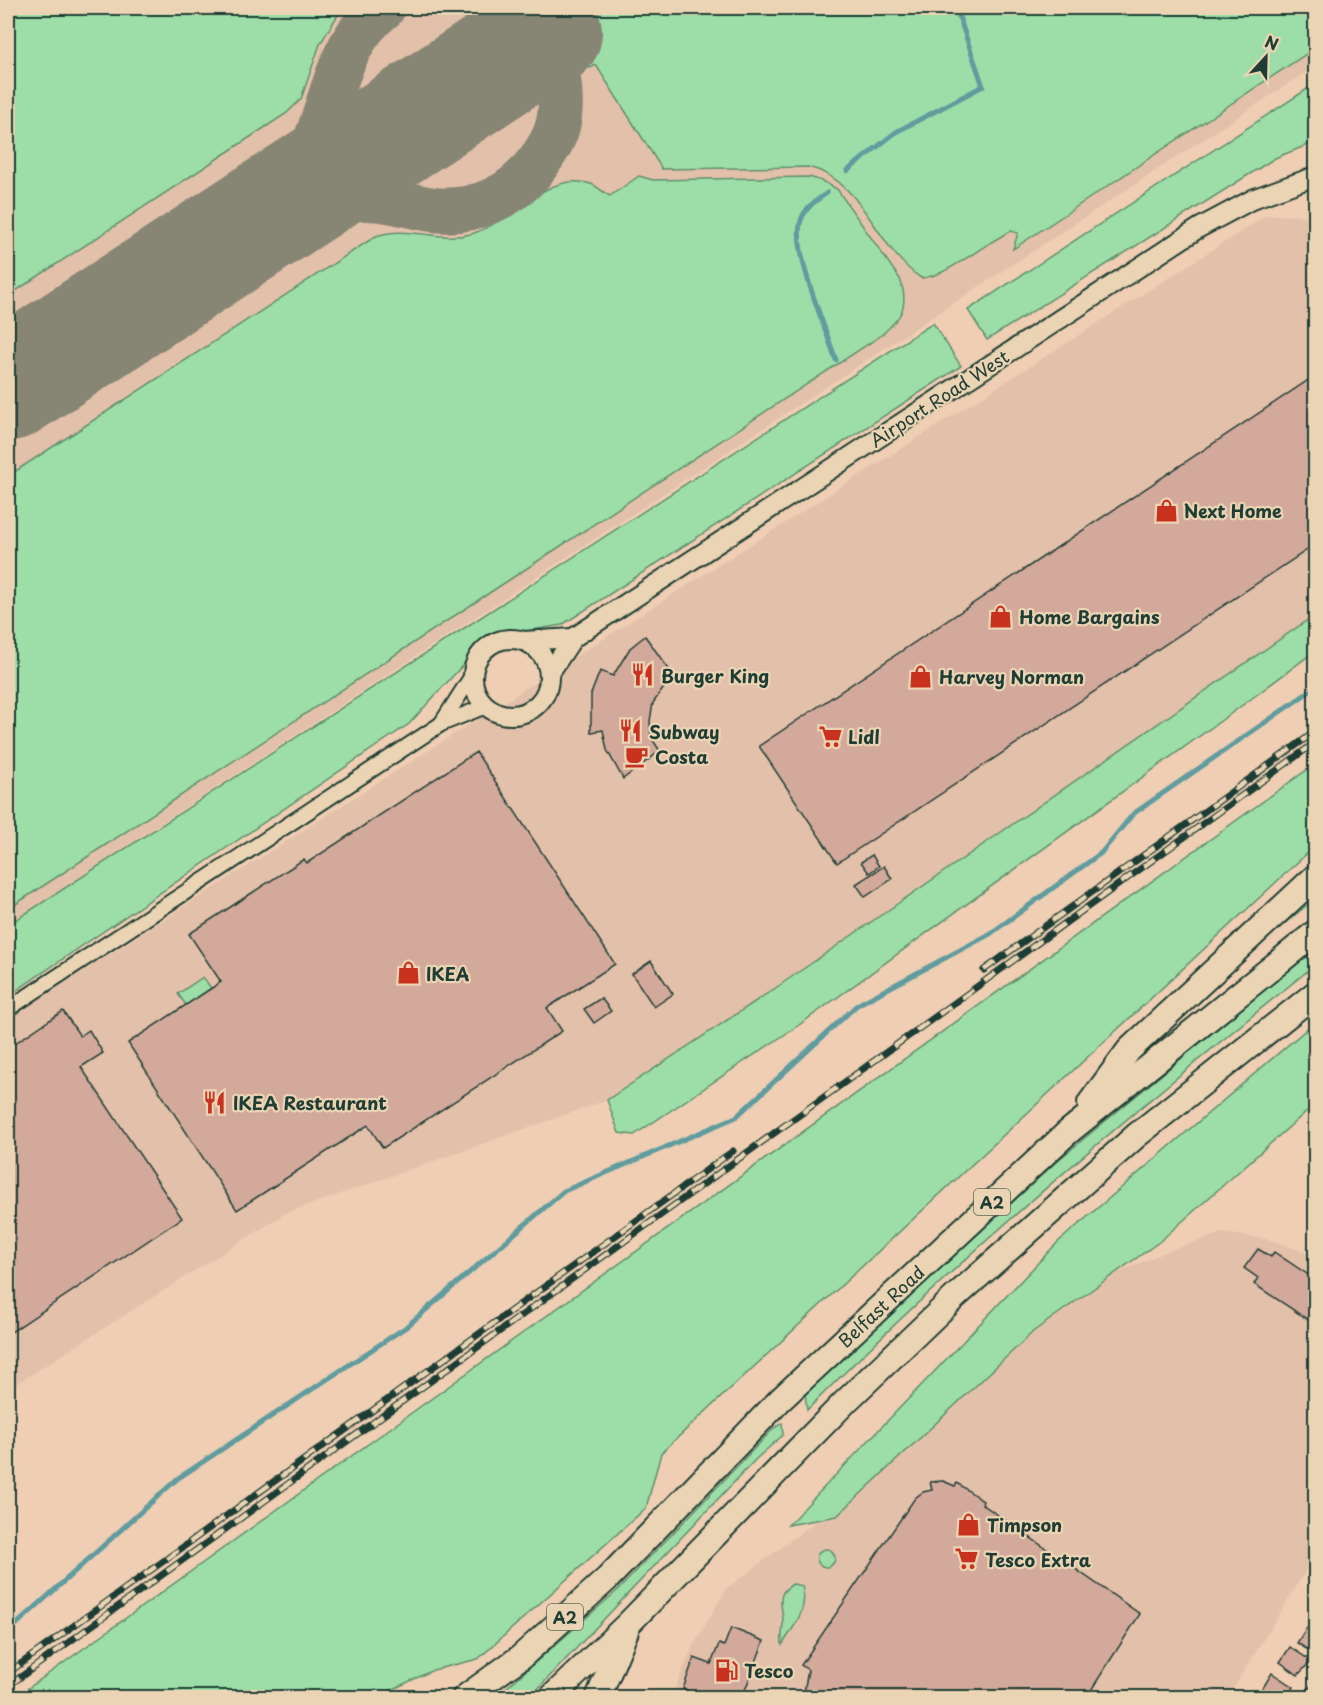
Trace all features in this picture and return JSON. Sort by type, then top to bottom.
[{"type":"highway","points":[[1067,1133],[1130,1050],[1316,876]]},
{"type":"highway","name":"Belfast Road","points":[[464,1698],[522,1656],[608,1578],[780,1400],[1067,1133],[1316,932]]},
{"type":"highway","name":"A2","points":[[551,1698],[629,1623],[845,1402],[957,1295],[1137,1135],[1316,993]]},
{"type":"highway","points":[[598,1698],[629,1623]]},
{"type":"street","name":"Airport Road West","points":[[549,674],[573,638],[1199,228],[1255,198],[1316,176]]},
{"type":"street","name":"Airport Road West","points":[[523,641],[573,638]]},
{"type":"street","points":[[441,724],[472,674],[481,653],[500,640],[523,641],[541,654],[549,674],[545,694],[531,709],[508,715],[486,706],[478,697],[472,674]]},
{"type":"street","points":[[8,1009],[441,724],[486,706]]},
{"type":"street","points":[[1312,1698],[1316,1692]]},
{"type":"shaded area","points":[[8,8],[1315,8],[1315,66],[8,924]]},
{"type":"shaded area","points":[[1267,215],[1315,216],[1315,615],[780,985],[607,1100],[286,1213],[8,1389],[8,1019]]},
{"type":"shaded area","points":[[1222,1233],[1268,1239],[1315,1256],[1315,1556],[1228,1697],[671,1698],[693,1646],[726,1589],[891,1465],[931,1423],[982,1379],[1077,1290],[1168,1251]]},
{"type":"green space","points":[[8,8],[345,8],[339,13],[320,44],[301,99],[287,113],[8,296]]},
{"type":"green space","points":[[551,8],[1315,8],[1315,48],[1013,249],[1018,233],[1011,231],[942,272],[921,278],[892,250],[856,200],[827,174],[808,167],[662,169],[596,65],[590,68]]},
{"type":"green space","points":[[1315,84],[1315,142],[1275,158],[987,340],[968,310]]},
{"type":"green space","points":[[639,176],[653,180],[809,177],[822,181],[837,189],[900,279],[904,298],[902,312],[879,337],[8,909],[8,476],[376,236],[399,232],[447,236],[471,234],[486,228],[530,199],[559,184],[575,182],[591,184],[610,196]]},
{"type":"green space","points":[[933,323],[961,366],[562,625],[508,634],[484,642],[409,724],[8,996],[8,925]]},
{"type":"green space","points":[[1315,615],[1315,651],[1251,699],[799,1025],[634,1135],[619,1133],[607,1100],[780,985]]},
{"type":"green space","points":[[1315,764],[1315,846],[661,1453],[646,1508],[478,1659],[433,1670],[377,1697],[16,1697]]},
{"type":"green space","points":[[1315,887],[1315,899],[1264,940]]},
{"type":"green space","points":[[1315,948],[1315,965],[1119,1126],[991,1236],[807,1410],[805,1393],[1057,1161]]},
{"type":"green space","points":[[203,977],[211,988],[186,1005],[178,994]]},
{"type":"green space","points":[[1315,1022],[1315,1104],[1159,1242],[1034,1331],[837,1516],[788,1525],[1058,1242]]},
{"type":"green space","points":[[782,1423],[783,1435],[756,1459],[530,1697],[496,1697],[618,1590],[773,1429]]},
{"type":"green space","points":[[822,1549],[830,1549],[835,1554],[833,1565],[822,1567],[817,1562],[817,1554]]},
{"type":"green space","points":[[793,1584],[802,1586],[804,1602],[799,1617],[782,1645],[781,1599],[784,1591]]},
{"type":"building","points":[[1316,375],[1316,544],[837,863],[759,746]]},
{"type":"building","points":[[645,636],[673,675],[653,703],[650,721],[651,737],[660,751],[623,779],[607,750],[603,730],[591,732],[591,694],[600,671],[613,676],[630,648]]},
{"type":"building","name":"IKEA","points":[[476,752],[615,964],[547,1008],[562,1031],[383,1148],[368,1125],[237,1210],[128,1043],[221,982],[189,934],[304,859],[307,863]]},
{"type":"building","points":[[872,855],[879,866],[869,873],[861,862]]},
{"type":"building","points":[[884,866],[892,879],[865,897],[856,884]]},
{"type":"building","points":[[651,961],[673,994],[654,1007],[632,974]]},
{"type":"building","points":[[601,998],[611,1011],[594,1023],[584,1009]]},
{"type":"building","points":[[63,1011],[80,1036],[89,1030],[103,1053],[81,1067],[182,1218],[8,1334],[8,1048]]},
{"type":"building","points":[[1258,1249],[1271,1257],[1274,1252],[1316,1280],[1316,1319],[1313,1323],[1254,1284],[1258,1278],[1244,1268]]},
{"type":"building","name":"Tesco Extra","points":[[943,1481],[955,1486],[957,1483],[983,1501],[982,1504],[1140,1614],[1086,1698],[1062,1698],[1056,1693],[1053,1698],[803,1698],[808,1670],[801,1665],[915,1498],[923,1492],[932,1490],[930,1482]]},
{"type":"building","points":[[1307,1627],[1316,1633],[1316,1655],[1297,1643]]},
{"type":"building","points":[[731,1628],[764,1641],[742,1698],[706,1698],[683,1689],[694,1658],[711,1664],[719,1644],[724,1646]]},
{"type":"building","points":[[1290,1647],[1311,1661],[1298,1675],[1280,1662]]},
{"type":"building","points":[[1272,1673],[1293,1687],[1286,1698],[1275,1698],[1262,1689]]},
{"type":"waterway","points":[[847,171],[896,132],[983,86],[956,8]]},
{"type":"waterway","points":[[827,193],[814,202],[804,214],[799,237],[806,272],[836,360]]},
{"type":"waterway","points":[[8,1632],[177,1479],[406,1327],[564,1191],[736,1117],[857,1005],[990,934],[1101,853],[1133,814],[1316,687]]},
{"type":"taxiway","points":[[383,8],[367,23],[355,39],[337,77],[309,157],[273,211],[324,201],[363,198],[431,209],[453,210],[494,200],[517,185],[537,164],[553,139],[558,126],[560,96],[559,81],[551,54],[536,29],[515,8]]},
{"type":"runway","points":[[8,385],[546,32]]},
{"type":"railway","points":[[984,970],[1316,731]]},
{"type":"railway","points":[[8,1686],[1316,742]]},
{"type":"railway","points":[[8,1673],[733,1151]]},
{"type":"place","name":"Next Home","points":[[1166,510]]},
{"type":"place","name":"Home Bargains","points":[[1001,616]]},
{"type":"place","name":"Burger King","points":[[643,675]]},
{"type":"place","name":"Harvey Norman","points":[[921,676]]},
{"type":"place","name":"Subway","points":[[631,731]]},
{"type":"place","name":"Lidl","points":[[830,736]]},
{"type":"place","name":"Costa","points":[[637,756]]},
{"type":"place","name":"IKEA","points":[[408,973]]},
{"type":"place","name":"IKEA Restaurant","points":[[215,1102]]},
{"type":"place","name":"Timpson","points":[[969,1524]]},
{"type":"place","name":"Tesco Extra","points":[[967,1559]]},
{"type":"place","name":"Tesco","points":[[726,1670]]}]
